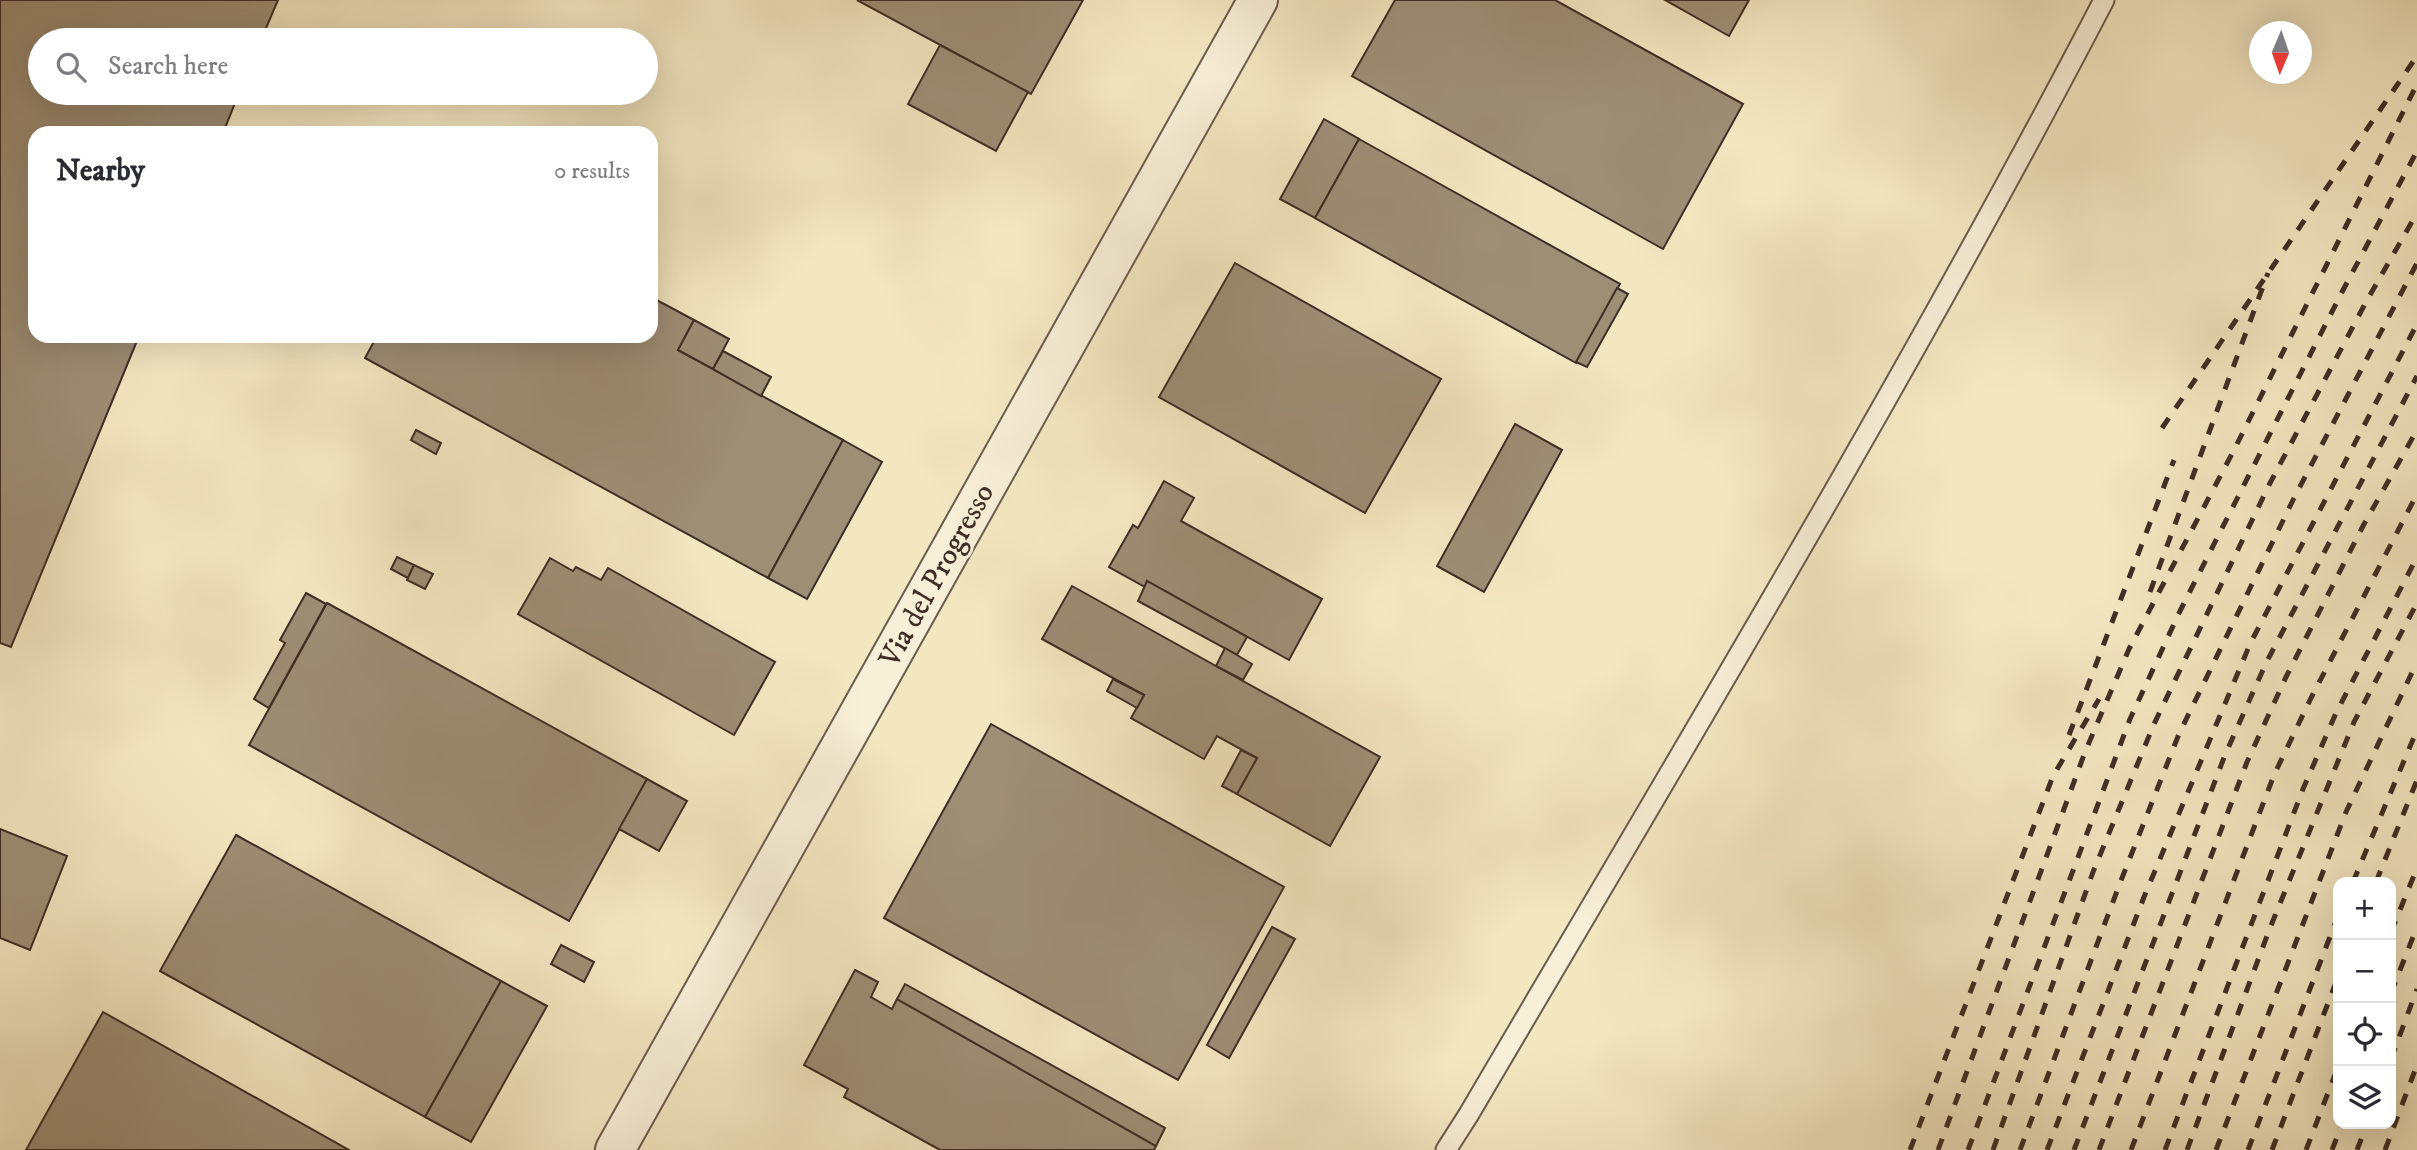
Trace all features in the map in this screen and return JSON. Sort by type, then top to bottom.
[{"type":"street","name":"Via del Progresso","points":[[615,1150],[1258,0]]},
{"type":"lane","points":[[1446,1150],[1815,524],[2032,139],[2105,0]]},
{"type":"building","points":[[0,0],[278,0],[266,28],[28,28],[28,105],[234,105],[226,126],[28,126],[28,343],[136,343],[11,647],[0,643]]},
{"type":"building","points":[[857,0],[1083,0],[1031,94]]},
{"type":"building","points":[[1395,0],[1555,0],[1743,104],[1663,249],[1352,76]]},
{"type":"building","points":[[1665,0],[1749,0],[1729,36]]},
{"type":"building","points":[[940,45],[1028,92],[996,151],[908,104]]},
{"type":"building","points":[[1324,119],[1359,139],[1315,218],[1280,199]]},
{"type":"building","points":[[1359,139],[1620,284],[1576,363],[1315,218]]},
{"type":"building","points":[[1235,263],[1441,379],[1365,513],[1159,397]]},
{"type":"building","points":[[1617,288],[1628,294],[1587,367],[1576,362]]},
{"type":"building","points":[[658,301],[694,320],[678,350],[843,440],[768,578],[365,358],[373,343],[658,343]]},
{"type":"building","points":[[694,320],[729,339],[713,369],[678,350]]},
{"type":"building","points":[[723,351],[771,377],[761,396],[713,369]]},
{"type":"building","points":[[1515,424],[1562,450],[1484,592],[1437,566]]},
{"type":"building","points":[[416,430],[441,443],[436,454],[411,440]]},
{"type":"building","points":[[843,440],[882,462],[807,599],[768,578]]},
{"type":"building","points":[[1164,481],[1194,498],[1181,521],[1322,599],[1289,660],[1147,581],[1145,587],[1109,567],[1133,525],[1138,528]]},
{"type":"building","points":[[397,557],[414,565],[408,578],[391,569]]},
{"type":"building","points":[[550,558],[573,571],[576,567],[601,580],[608,568],[775,662],[734,735],[518,614]]},
{"type":"building","points":[[414,565],[433,574],[425,589],[407,580]]},
{"type":"building","points":[[1147,581],[1247,637],[1237,655],[1138,601]]},
{"type":"building","points":[[1072,586],[1380,757],[1330,846],[1237,794],[1257,758],[1217,736],[1204,759],[1131,718],[1144,695],[1042,639]]},
{"type":"building","points":[[306,593],[326,604],[269,708],[254,699],[285,643],[280,640]]},
{"type":"building","points":[[327,603],[647,779],[569,921],[249,745]]},
{"type":"building","points":[[1225,648],[1252,664],[1243,680],[1216,666]]},
{"type":"building","points":[[1113,679],[1144,695],[1137,708],[1107,691]]},
{"type":"building","points":[[991,724],[1284,887],[1178,1080],[884,918]]},
{"type":"building","points":[[1241,750],[1257,758],[1237,794],[1222,786]]},
{"type":"building","points":[[647,779],[687,801],[659,851],[619,829]]},
{"type":"building","points":[[0,829],[67,856],[30,950],[0,938]]},
{"type":"building","points":[[236,835],[501,981],[425,1117],[160,971]]},
{"type":"building","points":[[1272,927],[1295,939],[1229,1058],[1207,1045]]},
{"type":"building","points":[[561,945],[594,962],[584,982],[551,964]]},
{"type":"building","points":[[855,970],[878,982],[871,997],[892,1009],[897,999],[1156,1146],[1154,1150],[940,1150],[844,1097],[848,1089],[804,1065]]},
{"type":"building","points":[[501,981],[547,1006],[471,1142],[425,1117]]},
{"type":"building","points":[[905,984],[1165,1128],[1156,1146],[897,999]]},
{"type":"building","points":[[103,1012],[349,1150],[26,1150]]},
{"type":"railway","points":[[2162,428],[2417,56]]},
{"type":"railway","points":[[1938,1150],[2085,752],[2129,649],[2234,450],[2417,84]]},
{"type":"railway","points":[[1968,1150],[2130,719],[2180,611],[2417,151]]},
{"type":"railway","points":[[1993,1150],[2093,872],[2154,724],[2269,485],[2366,302],[2417,213]]},
{"type":"railway","points":[[2020,1150],[2179,734],[2294,498],[2417,263]]},
{"type":"railway","points":[[2150,592],[2268,273]]},
{"type":"railway","points":[[2047,1150],[2144,897],[2250,644],[2417,324]]},
{"type":"railway","points":[[2074,1150],[2225,755],[2266,663],[2417,376]]},
{"type":"railway","points":[[2099,1150],[2247,762],[2286,677],[2363,526],[2417,430]]},
{"type":"railway","points":[[2069,735],[2174,460]]},
{"type":"railway","points":[[2131,1150],[2274,775],[2417,494]]},
{"type":"railway","points":[[2165,1150],[2303,789],[2336,713],[2417,557]]},
{"type":"railway","points":[[2187,1150],[2270,928],[2354,722],[2417,603]]},
{"type":"railway","points":[[2216,1150],[2346,812],[2417,662]]},
{"type":"railway","points":[[1910,1150],[2053,776],[2099,699]]},
{"type":"railway","points":[[2355,877],[2417,730]]},
{"type":"railway","points":[[2378,877],[2417,780]]},
{"type":"railway","points":[[2396,920],[2417,868]]},
{"type":"railway","points":[[2396,980],[2417,927]]},
{"type":"railway","points":[[2248,1150],[2333,929]]},
{"type":"railway","points":[[2396,1046],[2417,989]]},
{"type":"railway","points":[[2272,1150],[2333,990]]},
{"type":"railway","points":[[2385,1150],[2417,1065]]},
{"type":"railway","points":[[2306,1150],[2333,1080]]},
{"type":"railway","points":[[2332,1150],[2340,1129]]},
{"type":"railway","points":[[2357,1150],[2365,1129]]}]
